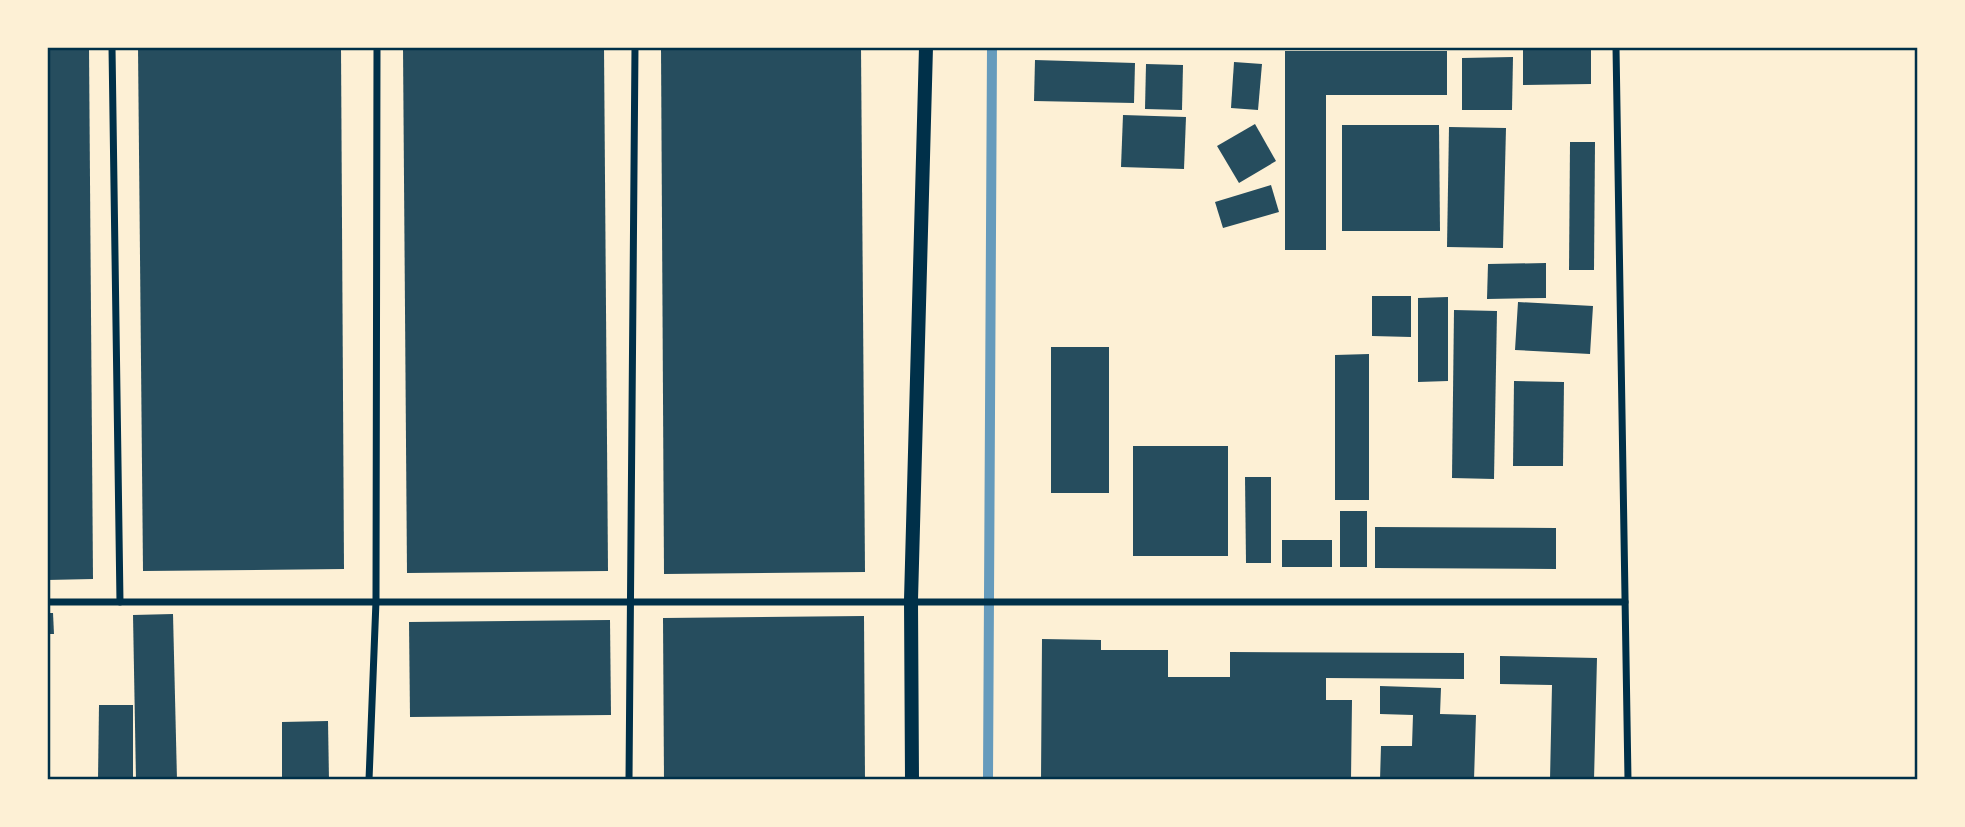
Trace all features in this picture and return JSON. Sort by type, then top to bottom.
[{"type":"main road","points":[[912,780],[911,600],[926,47]]},
{"type":"street","points":[[112,47],[120,602]]},
{"type":"street","points":[[369,780],[376,601],[377,47]]},
{"type":"street","points":[[629,780],[635,47]]},
{"type":"street","points":[[1616,47],[1628,780]]},
{"type":"street","points":[[47,602],[1625,602]]},
{"type":"building","points":[[47,47],[89,47],[93,579],[47,580]]},
{"type":"building","points":[[138,47],[341,47],[344,569],[143,571]]},
{"type":"building","points":[[403,47],[604,47],[608,571],[407,573]]},
{"type":"building","points":[[661,47],[861,47],[865,572],[664,574]]},
{"type":"building","points":[[1523,47],[1591,47],[1591,84],[1523,85]]},
{"type":"building","points":[[1285,51],[1447,51],[1447,95],[1326,95],[1326,250],[1285,250]]},
{"type":"building","points":[[1513,57],[1512,110],[1462,110],[1462,58]]},
{"type":"building","points":[[1035,60],[1135,63],[1134,103],[1034,101]]},
{"type":"building","points":[[1234,62],[1262,64],[1258,110],[1231,108]]},
{"type":"building","points":[[1146,64],[1183,65],[1182,110],[1145,109]]},
{"type":"building","points":[[1123,115],[1186,117],[1184,169],[1121,167]]},
{"type":"building","points":[[1255,124],[1276,161],[1239,183],[1217,146]]},
{"type":"building","points":[[1342,125],[1439,125],[1440,231],[1342,231]]},
{"type":"building","points":[[1449,127],[1506,128],[1503,248],[1447,247]]},
{"type":"building","points":[[1570,142],[1595,142],[1594,270],[1569,270]]},
{"type":"building","points":[[1271,185],[1279,212],[1223,228],[1215,202]]},
{"type":"building","points":[[1546,263],[1546,298],[1487,299],[1488,264]]},
{"type":"building","points":[[1372,296],[1411,296],[1411,337],[1372,336]]},
{"type":"building","points":[[1448,297],[1448,381],[1418,382],[1418,298]]},
{"type":"building","points":[[1518,302],[1593,306],[1590,354],[1515,350]]},
{"type":"building","points":[[1454,310],[1497,311],[1494,479],[1452,478]]},
{"type":"building","points":[[1051,347],[1109,347],[1109,493],[1051,493]]},
{"type":"building","points":[[1369,354],[1369,500],[1335,500],[1335,355]]},
{"type":"building","points":[[1514,381],[1564,382],[1563,466],[1513,466]]},
{"type":"building","points":[[1133,446],[1228,446],[1228,556],[1133,556]]},
{"type":"building","points":[[1245,477],[1271,477],[1271,563],[1246,563]]},
{"type":"building","points":[[1340,511],[1367,511],[1367,567],[1340,567]]},
{"type":"building","points":[[1375,527],[1556,528],[1556,569],[1375,568]]},
{"type":"building","points":[[1282,540],[1332,540],[1332,567],[1282,567]]},
{"type":"building","points":[[47,613],[53,613],[54,634],[47,634]]},
{"type":"building","points":[[173,614],[177,780],[136,780],[133,615]]},
{"type":"building","points":[[864,616],[865,780],[664,780],[663,618]]},
{"type":"building","points":[[610,620],[611,715],[410,717],[409,622]]},
{"type":"building","points":[[1042,639],[1101,640],[1101,650],[1168,650],[1168,677],[1230,677],[1230,652],[1464,653],[1464,679],[1326,678],[1326,700],[1352,700],[1351,780],[1041,780]]},
{"type":"building","points":[[1500,656],[1597,658],[1594,780],[1550,780],[1552,685],[1500,684]]},
{"type":"building","points":[[1380,686],[1441,688],[1440,714],[1476,715],[1474,780],[1380,780],[1381,746],[1412,746],[1413,715],[1380,714]]},
{"type":"building","points":[[99,705],[133,705],[133,780],[98,780]]},
{"type":"building","points":[[328,721],[329,780],[282,780],[282,722]]},
{"type":"waterway","points":[[988,780],[992,47]]}]
